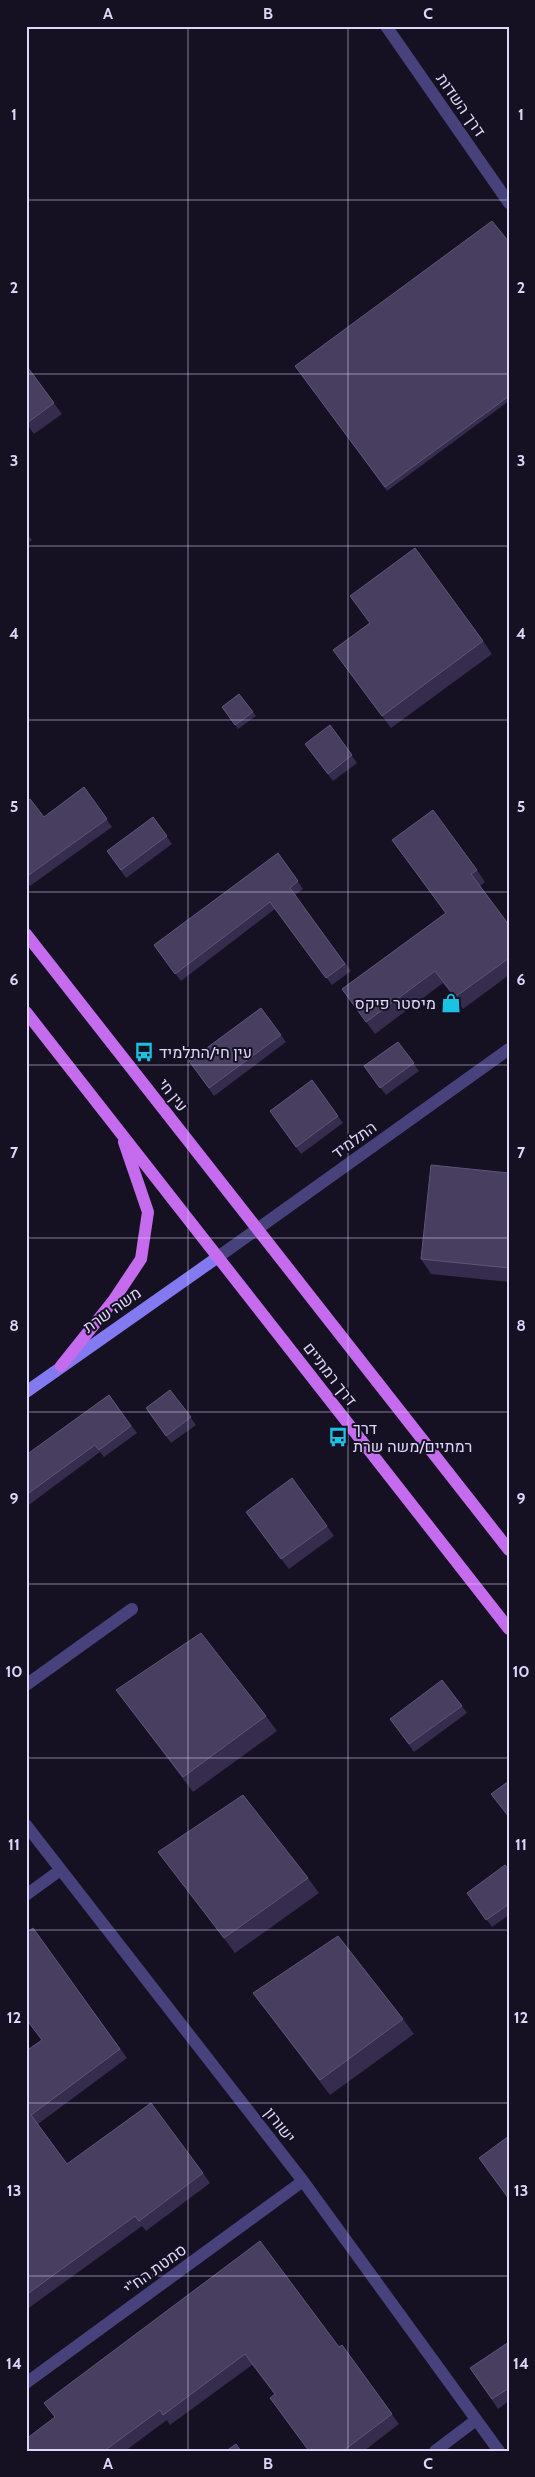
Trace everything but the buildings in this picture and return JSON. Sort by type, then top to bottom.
[{"type":"main road","name":"עין חי","points":[[26,934],[258,1228]]},
{"type":"main road","points":[[26,1012],[218,1256]]},
{"type":"main road","points":[[61,1366],[113,1301],[141,1259],[148,1212],[121,1133]]},
{"type":"main road","name":"דרך רמתיים","points":[[258,1228],[509,1550]]},
{"type":"main road","name":"דרך רמתיים","points":[[218,1256],[509,1629]]},
{"type":"street","name":"דרך השדות","points":[[386,26],[509,203]]},
{"type":"street","name":"התלמיד","points":[[218,1256],[509,1049]]},
{"type":"street","name":"משה שרת","points":[[26,1392],[218,1256]]},
{"type":"street","points":[[26,1684],[132,1608]]},
{"type":"street","name":"ישורון","points":[[26,1825],[59,1870],[303,2181],[499,2451]]},
{"type":"street","points":[[26,1895],[59,1870]]},
{"type":"street","name":"סמטת הח\"י","points":[[26,2383],[303,2181]]},
{"type":"street","points":[[435,2451],[476,2420]]},
{"type":"place","name":"מיסטר פיקס","points":[[451,1003]]},
{"type":"place","name":"עין חי/התלמיד","points":[[144,1052]]},
{"type":"place","name":"דרך רמתיים/משה שרת","points":[[338,1437]]}]
